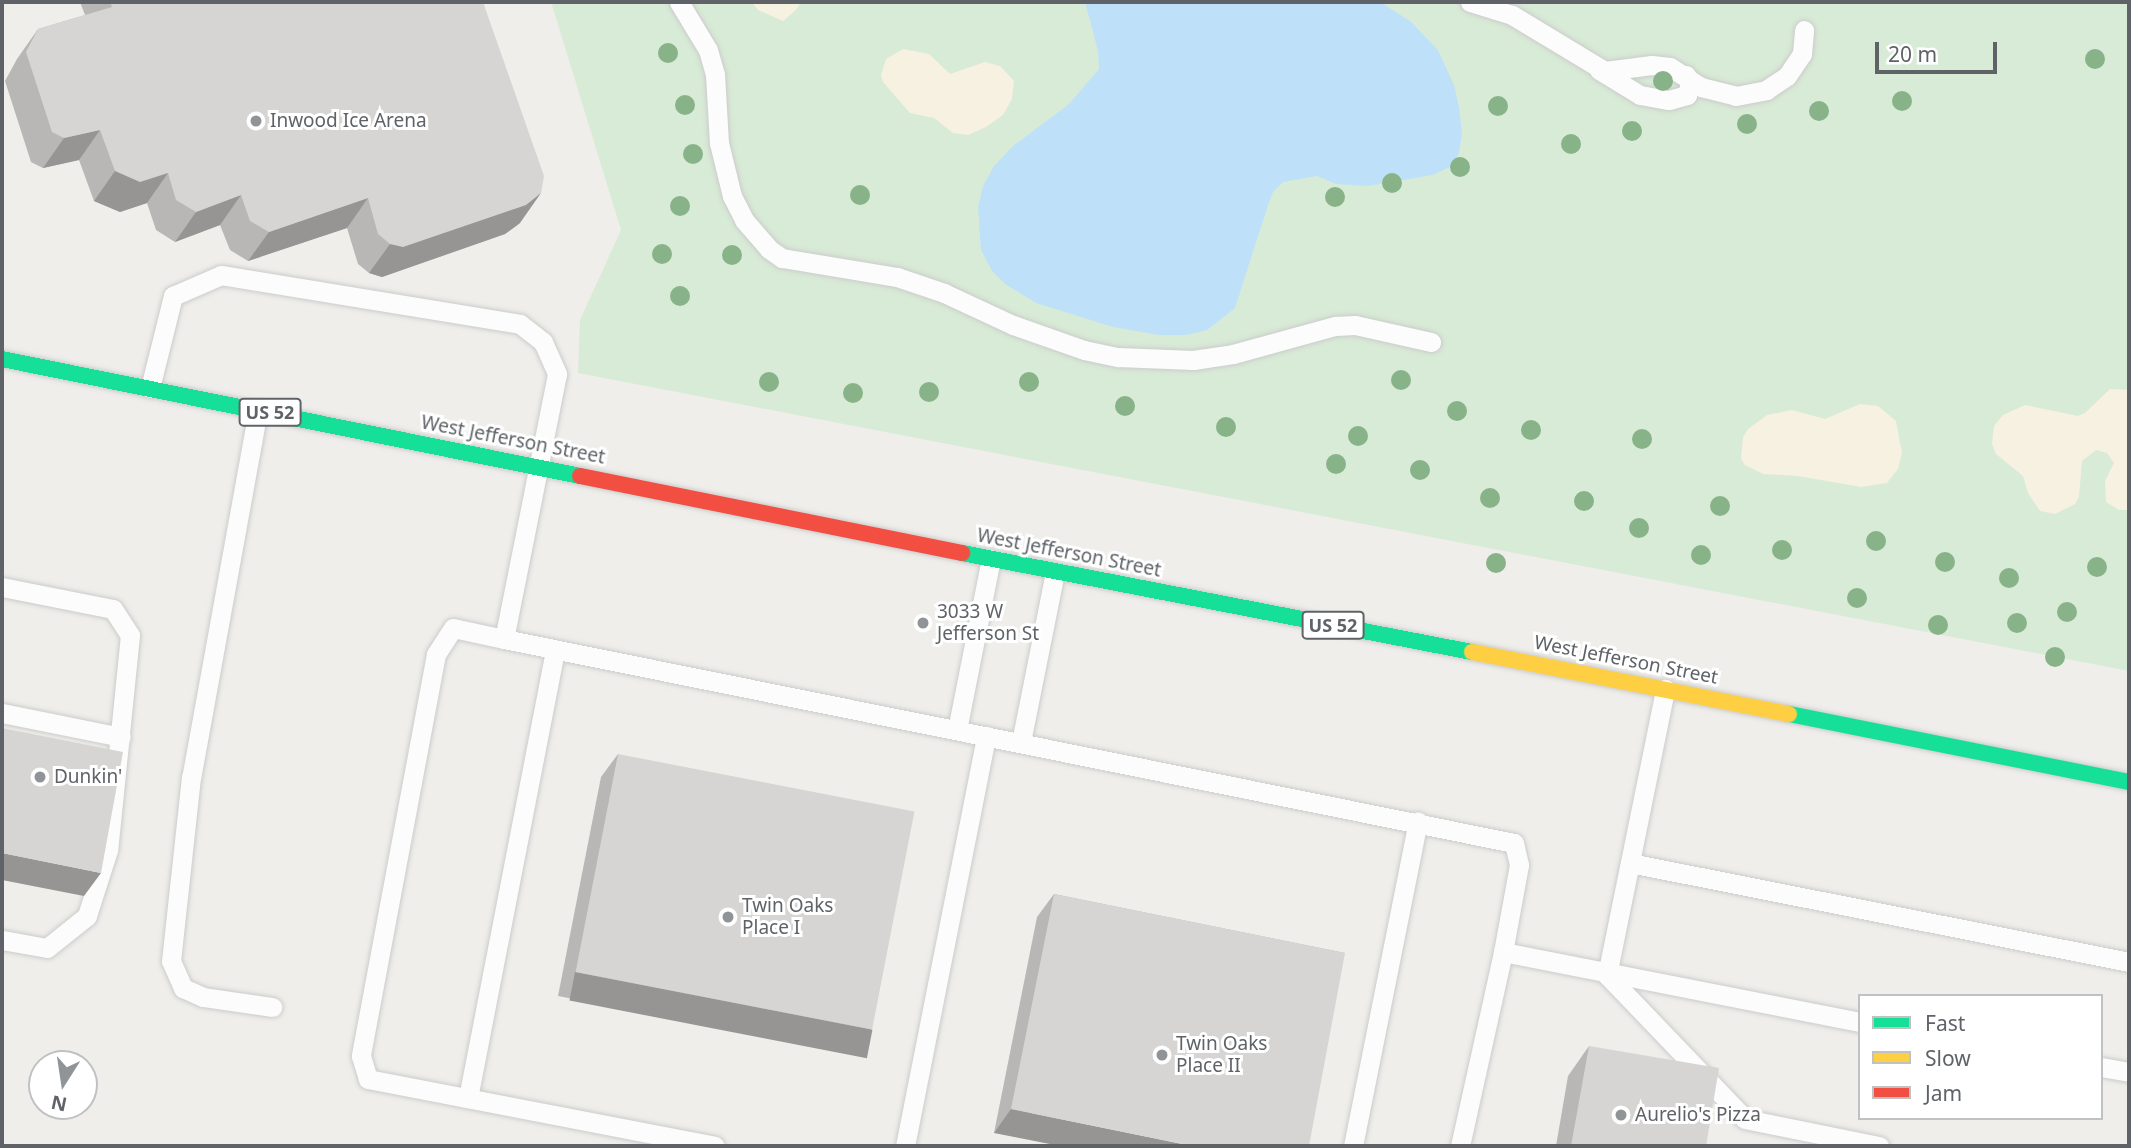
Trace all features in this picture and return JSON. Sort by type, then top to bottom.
[{"type":"main road","name":"West Jefferson Street","points":[[2,359],[1055,572],[1665,689],[2129,782]]},
{"type":"lane","points":[[679,2],[708,50],[715,75],[719,143],[732,196],[744,220],[769,249],[782,258],[897,277],[944,293],[1013,326],[1084,350],[1118,357],[1194,360],[1233,354],[1335,326],[1354,325],[1431,342]]},
{"type":"lane","points":[[1470,2],[1512,15],[1627,89],[1653,98],[1669,100],[1687,95],[1690,83],[1686,75]]},
{"type":"lane","points":[[1596,67],[1615,71],[1652,65],[1670,67],[1701,87],[1736,96],[1766,90],[1779,84],[1796,67],[1802,54],[1804,30]]},
{"type":"lane","points":[[150,388],[173,296],[221,275],[520,324],[543,342],[556,374],[503,639]]},
{"type":"lane","points":[[258,410],[191,777],[171,961],[183,988],[203,998],[272,1007]]},
{"type":"lane","points":[[957,730],[991,559]]},
{"type":"lane","points":[[1021,742],[1055,572]]},
{"type":"lane","points":[[2,587],[113,609],[130,635],[108,850],[87,916],[47,948],[2,940]]},
{"type":"lane","points":[[715,1146],[368,1079],[361,1056],[436,654],[453,628],[1418,821],[1514,843],[1519,865],[1503,952],[1460,1146]]},
{"type":"lane","points":[[468,1098],[555,649]]},
{"type":"lane","points":[[1607,975],[1665,689]]},
{"type":"lane","points":[[2,713],[121,737]]},
{"type":"lane","points":[[905,1146],[986,736]]},
{"type":"lane","points":[[1353,1146],[1418,821]]},
{"type":"lane","points":[[1630,863],[2129,962]]},
{"type":"lane","points":[[1503,952],[1607,975],[1858,1022]]},
{"type":"lane","points":[[1607,975],[1745,1119],[1879,1146]]},
{"type":"lane","points":[[2103,1067],[2129,1072]]},
{"type":"green space","points":[[551,2],[2129,2],[2129,671],[578,373],[580,320],[621,230]]},
{"type":"sand","points":[[752,2],[801,2],[783,21],[758,10]]},
{"type":"sand","points":[[903,49],[929,54],[950,74],[985,62],[1000,66],[1014,81],[1012,99],[1003,115],[986,127],[968,135],[953,133],[934,118],[910,113],[883,82],[881,75],[886,59]]},
{"type":"sand","points":[[2110,389],[2129,390],[2129,510],[2119,510],[2106,502],[2105,481],[2114,463],[2107,453],[2096,450],[2082,461],[2079,497],[2075,504],[2055,514],[2040,511],[2028,493],[2023,476],[1996,454],[1992,444],[1994,426],[2003,415],[2025,405],[2078,416],[2085,413]]},
{"type":"sand","points":[[1860,404],[1878,406],[1896,421],[1902,453],[1898,469],[1887,483],[1861,487],[1798,476],[1763,474],[1745,465],[1741,459],[1743,437],[1748,429],[1767,415],[1792,410],[1825,419]]},
{"type":"water","points":[[1085,2],[1380,2],[1410,21],[1438,50],[1454,85],[1459,107],[1462,134],[1459,153],[1450,167],[1432,175],[1368,186],[1336,184],[1317,176],[1283,182],[1273,192],[1268,205],[1235,308],[1207,330],[1186,335],[1159,335],[1113,327],[1036,303],[1005,284],[992,271],[981,250],[978,207],[983,186],[994,166],[1013,146],[1069,104],[1099,69],[1098,51]]},
{"type":"building","name":"Inwood Ice Arena","points":[[110,2],[483,2],[544,176],[541,193],[526,205],[403,247],[390,244],[378,234],[368,198],[269,232],[250,221],[241,195],[196,212],[176,200],[168,173],[140,182],[115,171],[100,130],[64,138],[52,132],[26,52],[38,29],[112,7]]},
{"type":"building","points":[[2,728],[123,752],[101,873],[2,853]]},
{"type":"building","name":"Twin Oaks Place I","points":[[618,754],[914,812],[872,1030],[576,972]]},
{"type":"building","name":"Twin Oaks Place II","points":[[1054,894],[1345,953],[1309,1146],[1192,1146],[1011,1109]]},
{"type":"building","points":[[1589,1046],[1719,1068],[1706,1146],[1571,1146]]},
{"type":"traffic: fast","points":[[2,359],[580,476]]},
{"type":"traffic: fast","points":[[962,553],[1472,652]]},
{"type":"traffic: fast","points":[[1789,714],[2129,782]]},
{"type":"traffic: slow","points":[[1472,652],[1789,714]]},
{"type":"traffic: jam","points":[[580,476],[962,553]]},
{"type":"place","name":"Inwood Ice Arena","points":[[256,121]]},
{"type":"place","name":"3033 W Jefferson St","points":[[923,623]]},
{"type":"place","name":"Dunkin'","points":[[40,777]]},
{"type":"place","name":"Twin Oaks Place I","points":[[728,917]]},
{"type":"place","name":"Twin Oaks Place II","points":[[1162,1055]]},
{"type":"place","name":"Aurelio's Pizza","points":[[1621,1115]]}]
